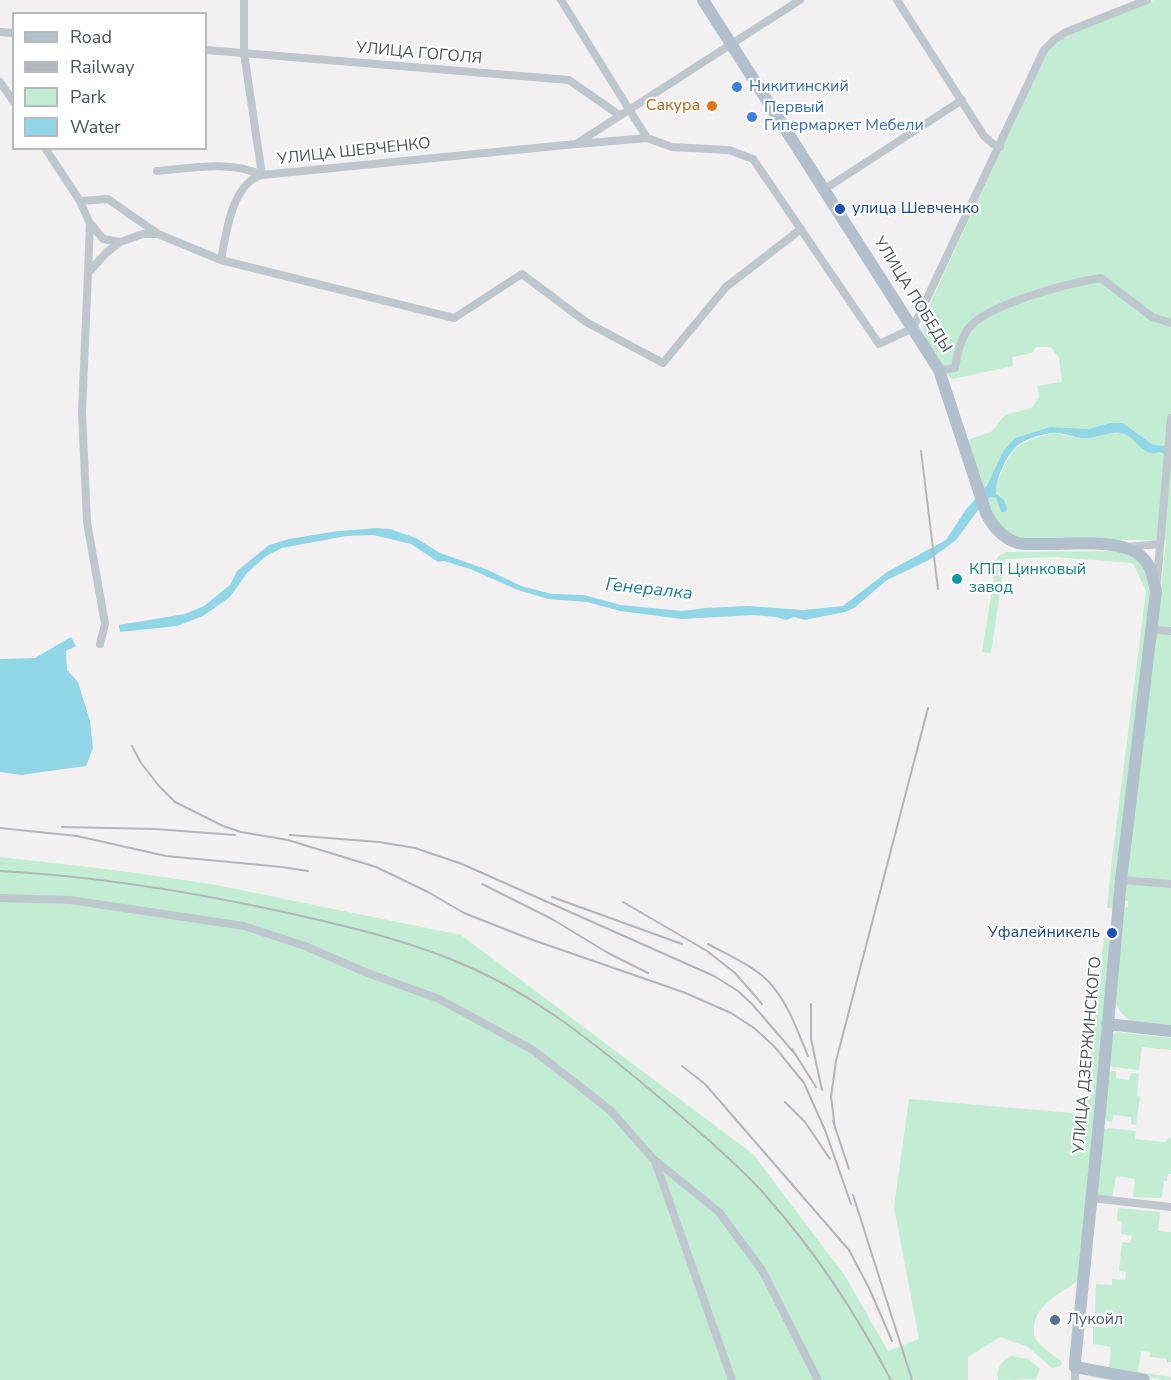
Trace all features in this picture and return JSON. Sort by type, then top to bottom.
[{"type":"main road","name":"УЛИЦА ПОБЕДЫ","points":[[703,0],[939,370],[986,513],[1000,533],[1017,543],[1125,547]]},
{"type":"main road","points":[[1125,547],[1142,557],[1151,570],[1156,591]]},
{"type":"main road","name":"УЛИЦА ДЗЕРЖИНСКОГО","points":[[1075,1367],[1121,880],[1156,591]]},
{"type":"main road","points":[[1107,1024],[1171,1032]]},
{"type":"main road","points":[[1075,1367],[1144,1380]]},
{"type":"street","points":[[221,260],[228,222],[241,191],[251,178],[262,175],[244,53],[244,0]]},
{"type":"street","points":[[561,0],[647,138]]},
{"type":"street","name":"УЛИЦА ШЕВЧЕНКО","points":[[157,171],[214,165],[247,168],[262,175],[576,144],[800,0]]},
{"type":"street","points":[[897,0],[984,136],[1000,147]]},
{"type":"street","points":[[576,144],[647,138],[672,147],[729,150],[753,159],[879,345],[913,328],[1044,50],[1066,32],[1147,0]]},
{"type":"street","name":"УЛИЦА ГОГОЛЯ","points":[[207,50],[569,80],[619,115]]},
{"type":"street","points":[[0,82],[12,99]]},
{"type":"street","points":[[825,189],[962,100]]},
{"type":"street","points":[[46,150],[80,201],[90,224],[103,239],[120,242]]},
{"type":"street","points":[[80,201],[108,199],[158,234],[221,260],[454,318],[522,274],[586,322],[663,363],[726,287],[801,229]]},
{"type":"street","points":[[90,224],[82,413],[87,522],[105,624],[100,644]]},
{"type":"street","points":[[89,272],[106,253],[120,242],[143,234],[158,234]]},
{"type":"street","points":[[939,370],[955,368],[958,346],[970,327],[997,308],[1084,281],[1101,278],[1152,317],[1171,323]]},
{"type":"street","points":[[1156,591],[1171,418]]},
{"type":"street","points":[[1125,547],[1160,544]]},
{"type":"street","points":[[1151,630],[1171,631]]},
{"type":"street","points":[[1121,880],[1171,884]]},
{"type":"street","points":[[0,898],[70,900],[244,926],[305,946],[365,972],[439,999],[533,1050],[610,1110],[655,1161],[726,1220],[762,1270],[818,1380]]},
{"type":"street","points":[[655,1161],[732,1380]]},
{"type":"street","points":[[1091,1198],[1171,1207]]},
{"type":"street","name":"УЛИЦА ДЗЕРЖИНСКОГО","points":[[1075,1367],[1075,1380]]},
{"type":"green space","points":[[1154,0],[1171,0],[1171,446],[1153,445],[1123,423],[1110,423],[1089,429],[1050,427],[1015,438],[983,490],[968,440],[991,432],[1005,415],[1032,408],[1039,397],[1037,386],[1062,382],[1059,358],[1051,347],[1036,347],[1032,353],[1012,357],[1013,366],[952,379],[927,343],[923,319],[1047,51],[1055,42],[1066,36]]},
{"type":"green space","points":[[1056,433],[1072,437],[1122,433],[1130,436],[1146,452],[1160,452],[1171,457],[1171,1027],[1144,1025],[1129,1020],[1118,1008],[1114,998],[1123,908],[1128,907],[1128,901],[1123,900],[1166,540],[1036,540],[1017,537],[1004,530],[987,501],[990,497],[996,498],[997,503],[1004,504],[1004,500],[995,494],[995,491],[1007,461],[1023,443]]},
{"type":"green space","points":[[1115,551],[1134,559],[1145,568],[1148,574],[1150,601],[1113,908],[1107,908],[1146,591],[1134,565],[1055,557],[1005,559],[991,653],[982,652],[997,558],[1000,555],[1007,552]]},
{"type":"green space","points":[[0,857],[211,884],[461,935],[753,1154],[845,1276],[888,1351],[919,1339],[894,1207],[909,1099],[1084,1114],[1104,937],[1112,938],[1078,1281],[1044,1306],[1039,1312],[1034,1327],[1036,1339],[1042,1347],[1062,1362],[1061,1366],[1052,1368],[1028,1347],[1000,1337],[968,1357],[968,1380],[0,1380]]},
{"type":"green space","points":[[1116,1032],[1171,1038],[1171,1050],[1142,1047],[1139,1070],[1113,1067],[1107,1063],[1110,1036]]},
{"type":"green space","points":[[1116,1071],[1116,1078],[1129,1080],[1131,1073],[1139,1074],[1137,1096],[1140,1097],[1136,1125],[1131,1124],[1131,1117],[1113,1115],[1112,1122],[1107,1121],[1102,1113],[1106,1075]]},
{"type":"green space","points":[[1109,1128],[1136,1131],[1135,1139],[1165,1142],[1171,1137],[1171,1174],[1168,1174],[1167,1181],[1164,1181],[1162,1197],[1133,1197],[1135,1179],[1116,1176],[1111,1198],[1098,1196],[1095,1191],[1102,1130]]},
{"type":"green space","points":[[1118,1208],[1160,1212],[1158,1231],[1171,1232],[1171,1362],[1167,1362],[1167,1359],[1150,1357],[1150,1352],[1141,1351],[1138,1372],[1171,1377],[1171,1380],[1092,1364],[1109,1367],[1111,1347],[1093,1344],[1093,1327],[1108,1328],[1110,1315],[1095,1313],[1096,1284],[1112,1285],[1112,1279],[1125,1280],[1126,1272],[1119,1271],[1122,1242],[1130,1243],[1132,1236],[1121,1234],[1122,1222],[1117,1221]]},
{"type":"green space","points":[[1011,1356],[1028,1359],[1040,1369],[1036,1379],[998,1380],[1000,1365]]},
{"type":"water","name":"Генералка","points":[[1110,423],[1123,423],[1153,445],[1171,446],[1171,457],[1160,452],[1143,450],[1131,438],[1120,433],[1084,438],[1051,433],[1024,441],[1009,456],[997,482],[996,494],[1004,500],[1007,509],[1005,512],[1001,512],[996,498],[990,497],[956,540],[929,560],[887,580],[854,608],[845,612],[805,620],[794,617],[786,620],[753,615],[682,619],[620,611],[587,602],[548,599],[518,590],[470,569],[444,561],[438,562],[411,544],[373,535],[346,536],[282,548],[266,556],[247,573],[230,597],[203,616],[177,626],[120,632],[119,625],[185,614],[204,606],[230,585],[237,571],[269,545],[289,539],[338,531],[378,528],[390,529],[416,538],[440,553],[488,570],[521,586],[552,594],[584,595],[621,605],[682,611],[748,606],[803,610],[843,606],[887,572],[946,540],[965,511],[987,485],[1004,450],[1015,438],[1050,427],[1089,429]]},
{"type":"water","points":[[71,637],[76,646],[66,651],[67,670],[78,682],[90,721],[93,748],[86,766],[21,775],[0,772],[0,659],[35,658]]},
{"type":"railway","points":[[921,451],[938,589]]},
{"type":"railway","points":[[835,1128],[831,1097],[836,1061],[928,708]]},
{"type":"railway","points":[[132,746],[141,763],[175,802],[223,826],[241,832],[288,840],[376,867],[428,892],[464,913],[530,939],[683,992],[731,1013],[754,1028],[774,1046],[804,1083],[825,1130],[851,1204]]},
{"type":"railway","points":[[62,827],[155,829],[235,835]]},
{"type":"railway","points":[[0,828],[77,836],[166,856],[308,871]]},
{"type":"railway","points":[[290,835],[379,842],[415,848],[462,864],[714,976],[738,991],[752,1004],[796,1055]]},
{"type":"railway","points":[[0,871],[140,885],[330,922],[428,951],[497,980],[572,1028],[625,1069],[712,1143],[753,1182],[818,1261],[850,1308],[891,1380]]},
{"type":"railway","points":[[482,884],[552,919],[608,953],[648,973]]},
{"type":"railway","points":[[552,897],[682,944]]},
{"type":"railway","points":[[623,902],[707,951],[735,973],[762,1004]]},
{"type":"railway","points":[[708,944],[747,965],[768,981],[787,1007],[808,1056]]},
{"type":"railway","points":[[811,1004],[811,1039],[822,1090]]},
{"type":"railway","points":[[792,1049],[816,1087]]},
{"type":"railway","points":[[682,1066],[705,1084],[849,1250],[870,1290],[892,1341]]},
{"type":"railway","points":[[785,1102],[805,1122],[830,1159]]},
{"type":"railway","points":[[833,1121],[849,1169]]},
{"type":"railway","points":[[853,1195],[912,1380]]},
{"type":"place","name":"Никитинский","points":[[737,87]]},
{"type":"place","name":"Сакура","points":[[712,106]]},
{"type":"place","name":"Первый Гипермаркет Мебели","points":[[752,117]]},
{"type":"place","name":"улица Шевченко","points":[[840,209]]},
{"type":"place","name":"КПП Цинковый завод","points":[[957,579]]},
{"type":"place","name":"Уфалейникель","points":[[1112,933]]},
{"type":"place","name":"Лукойл","points":[[1055,1320]]}]
